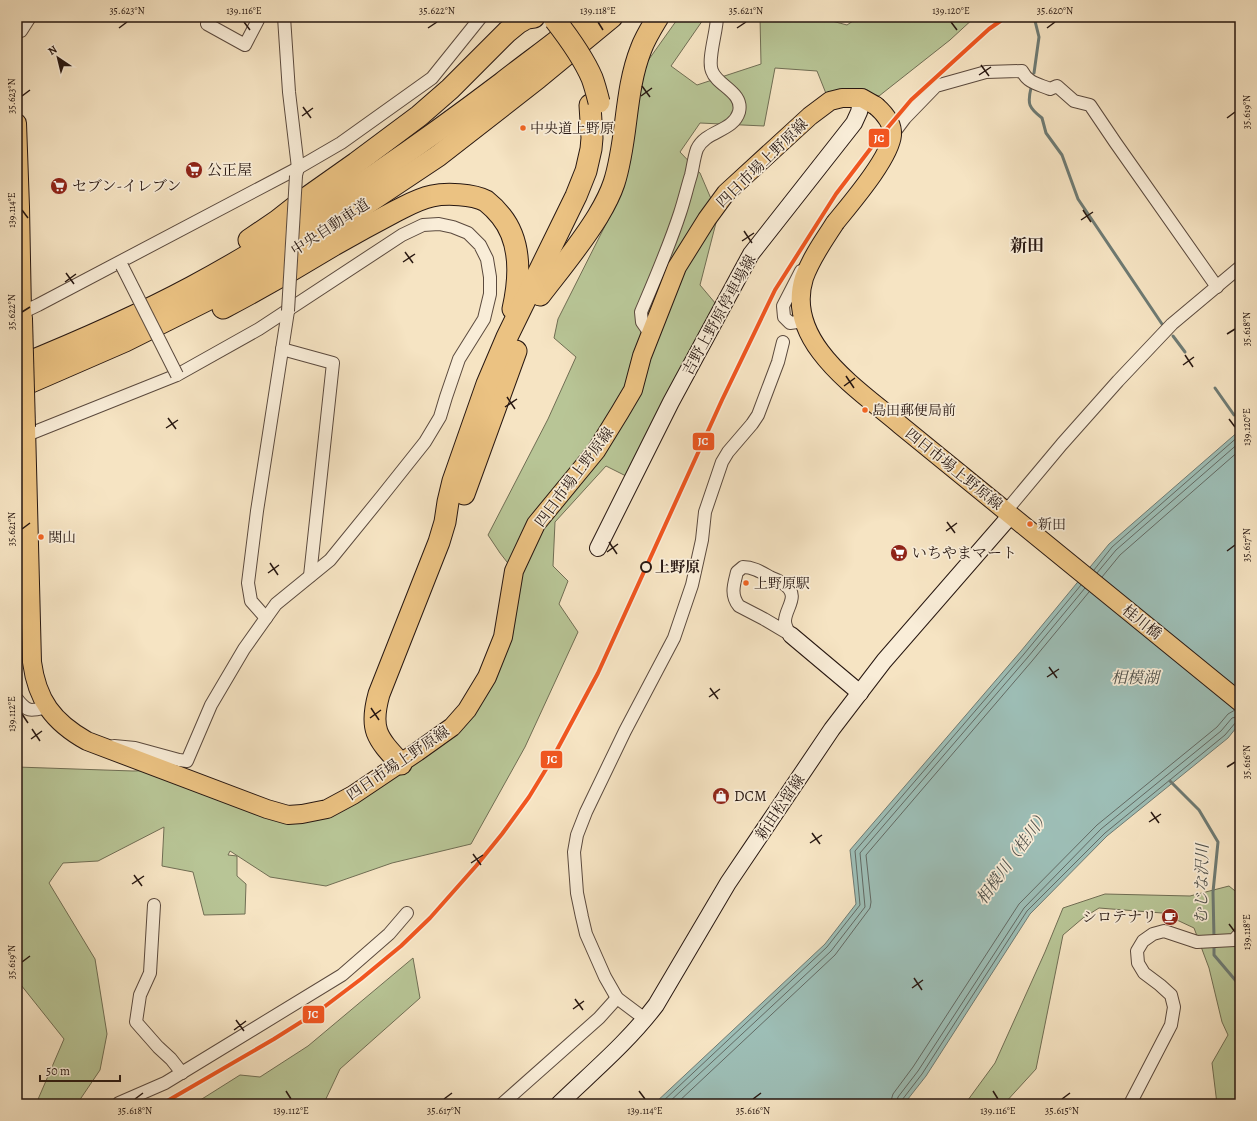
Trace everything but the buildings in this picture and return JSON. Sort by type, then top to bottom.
[{"type":"highway","name":"中央自動車道","points":[[17,367],[62,349],[190,288],[304,222],[355,189],[463,113],[587,17]]},
{"type":"highway","name":"中央自動車道","points":[[17,388],[125,341],[221,293],[278,260],[438,156],[538,78],[612,17]]},
{"type":"highway","points":[[540,295],[589,230],[606,202],[614,184],[624,138],[631,83],[636,61],[641,47],[658,17]]},
{"type":"highway","points":[[126,319],[205,270],[277,221],[419,116],[450,89],[507,32],[518,23],[527,18],[547,19],[571,41],[593,79],[595,104],[602,129],[601,142],[593,179],[540,295],[510,366],[469,479],[400,655],[385,699],[382,724],[401,764]]},
{"type":"highway","points":[[401,764],[383,745],[375,727],[374,719],[379,694],[437,548],[445,522],[453,481],[487,384],[507,337],[581,184],[591,149],[595,104]]},
{"type":"highway","points":[[17,392],[129,352],[199,320],[256,290],[369,224],[415,201],[434,196],[451,195],[476,197],[485,201],[498,212],[511,231],[515,243],[518,272],[517,292],[507,337]]},
{"type":"main road","name":"四日市場上野原線","points":[[17,122],[24,434],[32,662],[39,692],[47,707],[64,726],[87,741],[267,810],[288,815],[327,809],[353,795],[401,764],[452,726],[466,710],[488,678],[503,636],[514,571],[536,524],[596,451],[633,390],[642,356],[677,267],[707,219],[726,193],[810,116],[830,101],[842,98],[869,102],[884,114],[889,122],[892,134],[888,149],[874,172],[835,223],[810,264],[804,278],[802,304],[804,321],[811,338],[818,351],[856,388],[1044,542]]},
{"type":"main road","name":"吉野上野原停車場線","points":[[598,548],[671,402],[751,254],[854,123],[859,112],[869,102]]},
{"type":"main road","name":"新田松留線","points":[[559,1104],[606,1060],[645,1019],[656,1005],[728,883],[832,729],[884,661],[1009,513]]},
{"type":"main road","name":"桂川橋","points":[[1044,542],[1240,702]]},
{"type":"main road","points":[[791,635],[860,693]]},
{"type":"street","points":[[17,32],[21,31],[30,17]]},
{"type":"street","points":[[211,17],[207,24],[245,45],[258,20],[257,17]]},
{"type":"street","points":[[266,618],[251,601],[248,583],[257,512],[288,311],[297,172],[289,92],[284,17]]},
{"type":"street","points":[[21,315],[297,172],[341,143],[432,78],[481,17]]},
{"type":"street","points":[[651,335],[642,322],[641,312],[671,241],[697,150],[701,142],[708,136],[725,128],[733,121],[739,112],[738,102],[734,94],[718,80],[711,70],[711,58],[717,17]]},
{"type":"street","points":[[804,321],[790,323],[784,317],[783,306],[816,241],[855,185],[905,118],[936,86],[986,72],[1022,71],[1026,79],[1050,89],[1057,86],[1074,101],[1090,105],[1217,287]]},
{"type":"street","points":[[24,434],[177,375],[259,329],[402,235],[423,225],[438,224],[453,227],[468,233],[480,245],[487,259],[490,276],[490,294],[484,320],[459,359],[440,417],[424,442],[378,502],[330,560],[276,604],[244,649],[211,705],[187,761],[135,748],[99,745]]},
{"type":"street","points":[[121,264],[177,375]]},
{"type":"street","points":[[1009,513],[1062,444],[1118,381],[1172,324],[1240,267]]},
{"type":"street","points":[[645,1019],[617,998],[605,978],[586,934],[577,893],[574,852],[577,835],[586,812],[612,758],[674,638],[692,585],[702,540],[705,512],[722,462],[728,452],[758,415],[778,362],[782,342]]},
{"type":"street","points":[[282,349],[333,363],[310,576]]},
{"type":"street","points":[[743,567],[750,567],[785,584],[790,590],[792,601],[784,620],[786,628],[791,635],[738,606],[734,599],[733,587],[736,572],[743,567]]},
{"type":"street","points":[[17,699],[28,710],[47,707]]},
{"type":"street","points":[[154,905],[150,973],[140,995],[136,1022],[171,1059],[182,1073]]},
{"type":"street","points":[[119,1104],[182,1073],[342,975],[389,934],[407,913]]},
{"type":"street","points":[[1130,1104],[1171,1025],[1174,1007],[1171,994],[1144,974],[1138,963],[1137,951],[1143,941],[1153,934],[1164,931],[1197,942],[1237,937]]},
{"type":"street","points":[[502,1104],[599,1018],[617,998]]},
{"type":"green space","points":[[679,17],[705,17],[671,66],[697,85],[761,64],[760,17],[817,17],[847,25],[859,17],[975,17],[950,40],[879,96],[859,90],[827,96],[817,71],[775,68],[764,126],[700,123],[680,152],[700,173],[718,215],[700,285],[721,310],[632,479],[606,466],[555,522],[553,566],[568,581],[559,604],[578,632],[525,747],[471,844],[392,863],[326,886],[270,877],[230,851],[228,855],[237,856],[237,876],[246,884],[245,914],[204,915],[193,872],[162,866],[164,827],[98,861],[63,863],[49,883],[95,959],[107,1034],[100,1070],[77,1104],[36,1104],[64,1039],[17,980],[17,767],[133,771],[163,770],[302,814],[417,752],[487,677],[514,571],[488,535],[548,419],[576,357],[554,338],[558,319],[610,216],[647,62]]},
{"type":"green space","points":[[1229,886],[1240,895],[1240,1104],[1217,1104],[1212,1063],[1228,1035],[1222,1022],[1209,968],[1194,928],[1162,913],[1099,908],[1083,918],[1063,935],[1036,1069],[1004,1104],[965,1104],[995,1063],[1063,908],[1105,894],[1190,896]]},
{"type":"green space","points":[[413,958],[420,998],[340,1069],[324,1103],[280,1104],[273,1102],[268,1104],[194,1104],[240,1075],[260,1077],[308,1046]]},
{"type":"water","name":"相模湖","points":[[1240,430],[1240,723],[1228,738],[1107,836],[1030,914],[926,1076],[904,1104],[654,1104],[825,944],[856,904],[850,850],[1021,651],[1109,544]]},
{"type":"waterway","points":[[1034,17],[1039,37],[1034,73]]},
{"type":"waterway","points":[[1031,88],[1029,98],[1030,105],[1042,118],[1046,133],[1062,155],[1078,199],[1162,324]]},
{"type":"waterway","points":[[1173,336],[1185,352]]},
{"type":"waterway","points":[[1215,388],[1234,415]]},
{"type":"waterway","name":"むじな沢川","points":[[1170,781],[1199,810],[1218,842],[1213,892],[1214,938]]},
{"type":"waterway","name":"むじな沢川","points":[[1214,943],[1214,955],[1236,981],[1240,990]]},
{"type":"transit line","name":"JC","points":[[162,1104],[274,1039],[320,1010],[361,979],[401,946],[430,918],[502,834],[529,797],[551,761],[598,673],[722,400],[775,290],[836,194],[874,144],[911,100],[989,29],[1006,17]]},
{"type":"place","name":"中央道上野原","points":[[523,128]]},
{"type":"place","name":"公正屋","points":[[194,170]]},
{"type":"place","name":"セブン-イレブン","points":[[59,186]]},
{"type":"place","name":"島田郵便局前","points":[[865,410]]},
{"type":"place","name":"新田","points":[[1030,524]]},
{"type":"place","name":"関山","points":[[41,537]]},
{"type":"place","name":"いちやまマート","points":[[899,553]]},
{"type":"place","name":"上野原","points":[[646,567]]},
{"type":"place","name":"上野原駅","points":[[746,583]]},
{"type":"place","name":"DCM","points":[[721,796]]},
{"type":"place","name":"シロテナリ","points":[[1170,917]]},
{"type":"district","name":"新田","points":[[1027,245]]},
{"type":"water label","name":"相模川（桂川）","points":[[1013,857]]}]
